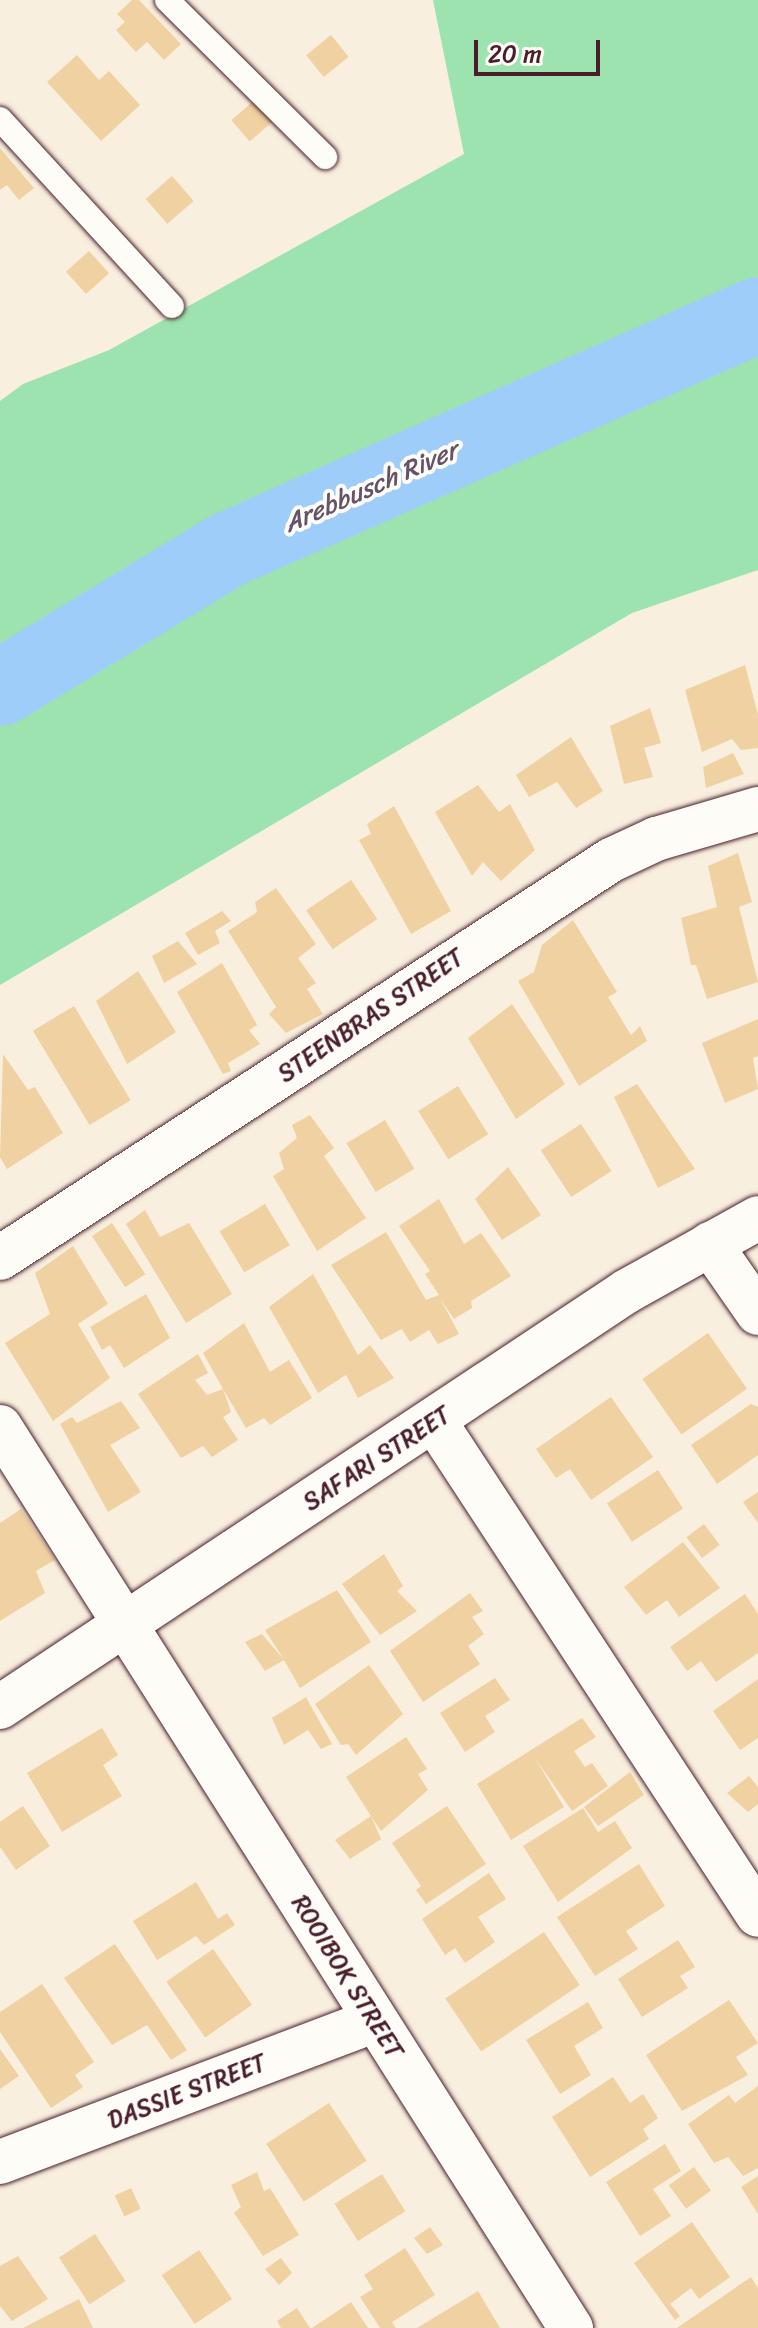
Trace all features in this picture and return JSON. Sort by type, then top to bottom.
[{"type":"street","name":"STEENBRAS STREET","points":[[0,1258],[611,860],[656,839],[758,809]]},
{"type":"street","name":"SAFARI STREET","points":[[0,1707],[435,1422],[616,1298],[758,1218]]},
{"type":"street","points":[[710,1244],[758,1313]]},
{"type":"street","points":[[435,1422],[758,1915]]},
{"type":"street","points":[[0,1427],[126,1625]]},
{"type":"street","name":"ROOIBOK STREET","points":[[126,1625],[571,2328]]},
{"type":"street","name":"DASSIE STREET","points":[[0,2162],[374,2021]]},
{"type":"lane","points":[[167,0],[325,157]]},
{"type":"lane","points":[[0,119],[172,306]]},
{"type":"green space","points":[[433,0],[758,0],[758,315],[225,551],[0,688],[0,401],[23,384],[109,350],[464,154]]},
{"type":"green space","points":[[758,319],[758,570],[632,613],[0,985],[0,691],[228,553]]},
{"type":"building","points":[[132,0],[139,0],[181,44],[164,60],[147,42],[136,52],[116,30],[125,22],[117,14]]},
{"type":"building","points":[[331,35],[349,57],[324,77],[306,55]]},
{"type":"building","points":[[77,55],[99,80],[109,71],[140,105],[101,141],[47,82]]},
{"type":"building","points":[[257,98],[275,119],[250,141],[231,120]]},
{"type":"building","points":[[0,148],[34,188],[19,200],[7,185],[0,190]]},
{"type":"building","points":[[172,176],[194,201],[167,224],[146,199]]},
{"type":"building","points":[[89,251],[109,273],[86,294],[66,272]]},
{"type":"building","points":[[745,665],[758,715],[758,748],[741,750],[732,739],[702,752],[685,690]]},
{"type":"building","points":[[650,708],[661,743],[644,748],[653,777],[624,784],[610,726]]},
{"type":"building","points":[[571,737],[603,791],[576,808],[557,782],[529,797],[516,775]]},
{"type":"building","points":[[733,753],[744,774],[706,788],[703,767]]},
{"type":"building","points":[[478,785],[499,812],[510,804],[535,850],[501,881],[483,862],[472,876],[435,812]]},
{"type":"building","points":[[394,806],[451,911],[411,934],[359,840],[371,834],[367,824]]},
{"type":"building","points":[[738,853],[752,902],[739,907],[758,982],[707,999],[696,965],[691,965],[681,918],[717,907],[708,866]]},
{"type":"building","points":[[351,880],[377,919],[333,949],[306,910]]},
{"type":"building","points":[[276,888],[316,944],[298,958],[316,983],[307,989],[323,1014],[286,1033],[269,1014],[276,1007],[228,931],[257,912],[255,902]]},
{"type":"building","points":[[222,911],[231,921],[215,931],[220,943],[198,955],[185,933]]},
{"type":"building","points":[[573,920],[617,992],[608,997],[631,1035],[640,1026],[647,1041],[579,1086],[518,981],[534,972],[542,945]]},
{"type":"building","points":[[178,941],[197,964],[164,983],[152,956]]},
{"type":"building","points":[[222,963],[257,1025],[249,1030],[260,1044],[228,1063],[231,1071],[223,1074],[177,992]]},
{"type":"building","points":[[138,971],[176,1032],[127,1064],[96,1001]]},
{"type":"building","points":[[512,1004],[565,1084],[516,1119],[468,1038]]},
{"type":"building","points":[[74,1006],[131,1100],[90,1125],[33,1031]]},
{"type":"building","points":[[758,1019],[758,1056],[753,1058],[758,1089],[725,1103],[702,1043]]},
{"type":"building","points":[[3,1054],[28,1090],[35,1087],[63,1133],[7,1169],[0,1157]]},
{"type":"building","points":[[637,1084],[695,1169],[658,1188],[614,1097]]},
{"type":"building","points":[[458,1086],[488,1134],[448,1159],[418,1111]]},
{"type":"building","points":[[310,1115],[334,1148],[324,1156],[366,1218],[317,1251],[273,1176],[284,1169],[279,1153],[297,1138],[292,1125]]},
{"type":"building","points":[[385,1120],[414,1169],[376,1192],[346,1143]]},
{"type":"building","points":[[581,1124],[611,1171],[571,1197],[541,1150]]},
{"type":"building","points":[[508,1167],[541,1215],[502,1240],[475,1199]]},
{"type":"building","points":[[439,1199],[464,1244],[481,1233],[511,1276],[471,1301],[472,1308],[454,1319],[441,1300],[459,1334],[438,1344],[429,1330],[410,1342],[402,1329],[381,1340],[331,1265],[386,1232],[426,1300],[439,1295],[425,1274],[430,1271],[399,1226]]},
{"type":"building","points":[[265,1204],[290,1245],[244,1272],[220,1231]]},
{"type":"building","points":[[145,1210],[160,1237],[189,1223],[232,1294],[186,1323],[126,1224]]},
{"type":"building","points":[[112,1223],[145,1274],[125,1287],[92,1236]]},
{"type":"building","points":[[73,1246],[108,1304],[78,1324],[110,1378],[53,1421],[5,1343],[50,1314],[35,1273]]},
{"type":"building","points":[[313,1274],[358,1355],[370,1345],[394,1378],[358,1398],[346,1375],[318,1393],[269,1307]]},
{"type":"building","points":[[146,1294],[170,1338],[124,1368],[110,1345],[102,1350],[90,1327]]},
{"type":"building","points":[[244,1323],[270,1372],[289,1360],[312,1398],[270,1425],[264,1418],[246,1428],[203,1353]]},
{"type":"building","points":[[708,1333],[747,1389],[681,1435],[642,1379]]},
{"type":"building","points":[[198,1354],[208,1373],[195,1380],[207,1395],[223,1389],[231,1412],[223,1417],[238,1440],[212,1457],[203,1446],[181,1458],[138,1394]]},
{"type":"building","points":[[611,1397],[653,1457],[591,1500],[570,1469],[556,1478],[536,1449]]},
{"type":"building","points":[[121,1401],[140,1428],[110,1445],[141,1492],[108,1512],[60,1424],[72,1417],[77,1423]]},
{"type":"building","points":[[751,1404],[758,1407],[758,1455],[717,1484],[691,1445]]},
{"type":"building","points":[[658,1470],[683,1509],[632,1542],[607,1503]]},
{"type":"building","points":[[758,1492],[758,1523],[743,1502]]},
{"type":"building","points":[[21,1509],[55,1560],[36,1571],[45,1593],[0,1621],[0,1523]]},
{"type":"building","points":[[704,1524],[720,1545],[702,1558],[686,1537]]},
{"type":"building","points":[[683,1542],[720,1588],[679,1617],[667,1600],[646,1615],[624,1587]]},
{"type":"building","points":[[384,1554],[403,1586],[397,1591],[417,1611],[380,1635],[342,1584]]},
{"type":"building","points":[[337,1590],[371,1642],[300,1688],[265,1630]]},
{"type":"building","points":[[470,1593],[483,1611],[472,1617],[484,1634],[468,1646],[480,1664],[423,1702],[390,1651]]},
{"type":"building","points":[[745,1594],[758,1614],[758,1653],[716,1682],[701,1661],[687,1671],[670,1647]]},
{"type":"building","points":[[262,1634],[284,1660],[265,1671],[245,1642]]},
{"type":"building","points":[[369,1665],[403,1714],[356,1755],[348,1744],[341,1745],[315,1704]]},
{"type":"building","points":[[495,1678],[510,1700],[485,1716],[495,1732],[465,1752],[440,1713]]},
{"type":"building","points":[[758,1679],[758,1738],[740,1750],[713,1711]]},
{"type":"building","points":[[306,1697],[332,1744],[321,1749],[308,1730],[284,1745],[272,1718]]},
{"type":"building","points":[[582,1718],[596,1737],[574,1751],[585,1767],[592,1763],[608,1786],[572,1811],[535,1758],[564,1807],[511,1840],[477,1784]]},
{"type":"building","points":[[102,1728],[118,1755],[103,1765],[122,1796],[62,1832],[27,1773]]},
{"type":"building","points":[[406,1737],[427,1769],[418,1774],[428,1790],[381,1831],[346,1777]]},
{"type":"building","points":[[630,1772],[644,1795],[598,1826],[584,1807]]},
{"type":"building","points":[[749,1776],[758,1787],[758,1804],[748,1812],[727,1793]]},
{"type":"building","points":[[23,1806],[50,1846],[16,1870],[0,1847],[0,1822]]},
{"type":"building","points":[[447,1806],[486,1864],[426,1904],[416,1890],[421,1886],[392,1843]]},
{"type":"building","points":[[583,1808],[598,1832],[615,1821],[632,1848],[558,1902],[523,1846]]},
{"type":"building","points":[[371,1816],[381,1839],[350,1859],[335,1840]]},
{"type":"building","points":[[639,1864],[665,1906],[626,1931],[638,1949],[595,1976],[557,1917]]},
{"type":"building","points":[[489,1873],[506,1899],[478,1917],[495,1942],[465,1963],[455,1948],[445,1955],[422,1919]]},
{"type":"building","points":[[196,1882],[218,1919],[227,1913],[235,1925],[204,1945],[196,1936],[157,1960],[133,1921]]},
{"type":"building","points":[[544,1932],[580,1985],[481,2052],[445,1999]]},
{"type":"building","points":[[678,1940],[695,1967],[680,1976],[688,1988],[642,2017],[618,1979]]},
{"type":"building","points":[[115,1944],[187,2050],[171,2060],[147,2025],[112,2045],[64,1978]]},
{"type":"building","points":[[213,1949],[252,2005],[205,2037],[166,1982]]},
{"type":"building","points":[[42,1984],[94,2062],[75,2075],[83,2087],[51,2108],[0,2032],[0,2012]]},
{"type":"building","points":[[729,2000],[758,2043],[736,2057],[748,2075],[682,2111],[646,2055]]},
{"type":"building","points":[[588,2002],[603,2028],[574,2046],[591,2075],[560,2094],[526,2040]]},
{"type":"building","points":[[0,2049],[19,2076],[0,2089]]},
{"type":"building","points":[[613,2077],[630,2103],[643,2094],[658,2118],[643,2129],[649,2139],[590,2177],[552,2117]]},
{"type":"building","points":[[758,2086],[758,2168],[743,2176],[728,2157],[714,2163],[688,2124],[729,2095],[735,2103]]},
{"type":"building","points":[[329,2103],[367,2161],[304,2202],[266,2144]]},
{"type":"building","points":[[665,2144],[681,2171],[653,2189],[671,2216],[640,2236],[606,2182]]},
{"type":"building","points":[[694,2167],[711,2190],[686,2209],[669,2185]]},
{"type":"building","points":[[257,2172],[264,2191],[270,2188],[299,2235],[263,2256],[234,2213],[241,2207],[231,2185]]},
{"type":"building","points":[[382,2174],[405,2211],[358,2241],[335,2204]]},
{"type":"building","points":[[758,2176],[758,2214],[741,2187]]},
{"type":"building","points":[[131,2188],[141,2209],[124,2216],[115,2196]]},
{"type":"building","points":[[692,2222],[730,2277],[699,2299],[691,2288],[670,2304],[680,2316],[675,2320],[634,2263]]},
{"type":"building","points":[[430,2227],[443,2245],[427,2254],[414,2238]]},
{"type":"building","points":[[95,2234],[125,2281],[89,2304],[59,2257]]},
{"type":"building","points":[[405,2248],[435,2295],[392,2322],[396,2328],[380,2328],[360,2297],[373,2289],[364,2275]]},
{"type":"building","points":[[199,2250],[232,2299],[195,2324],[162,2275]]},
{"type":"building","points":[[18,2256],[48,2299],[12,2321],[0,2306],[0,2266]]},
{"type":"building","points":[[281,2258],[292,2273],[279,2285],[265,2269]]},
{"type":"building","points":[[751,2277],[758,2288],[758,2328],[677,2328]]},
{"type":"building","points":[[478,2291],[500,2328],[417,2328]]},
{"type":"building","points":[[79,2299],[93,2328],[23,2328]]},
{"type":"building","points":[[351,2302],[368,2328],[312,2328]]},
{"type":"building","points":[[297,2308],[310,2328],[281,2328],[277,2321]]},
{"type":"waterway","name":"Arebbusch River","points":[[0,688],[225,551],[758,315]]}]
